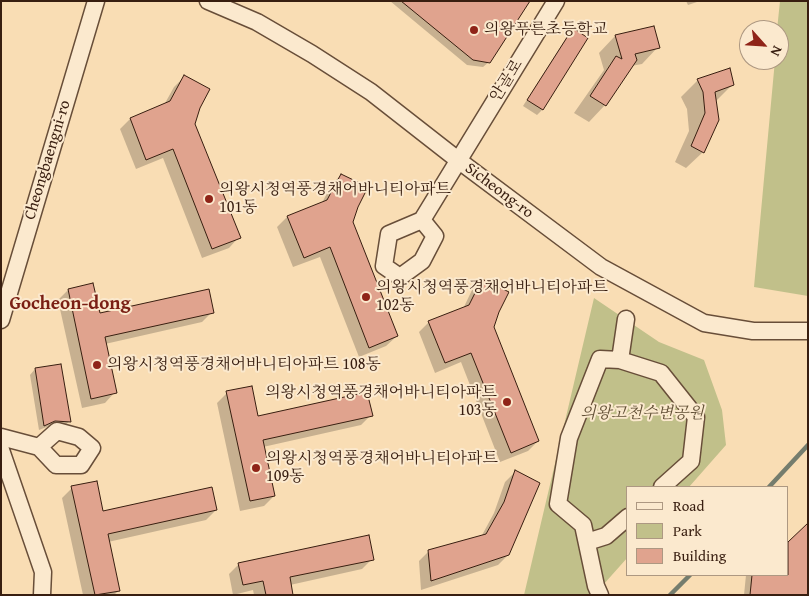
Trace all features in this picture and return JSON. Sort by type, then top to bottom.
[{"type":"street","name":"Cheongbaengni-ro","points":[[1,320],[8,265],[96,1]]},
{"type":"street","name":"Sicheong-ro","points":[[208,1],[257,22],[312,54],[371,92],[458,160],[601,266],[704,324],[753,331],[808,331]]},
{"type":"street","name":"안골로","points":[[422,220],[556,1]]},
{"type":"street","points":[[620,360],[626,319]]},
{"type":"street","points":[[598,590],[583,525],[558,504],[569,438],[600,359],[620,360],[661,373],[696,417],[691,461],[663,486]]},
{"type":"street","points":[[1,437],[39,447]]},
{"type":"street","points":[[1,450],[43,572],[42,595]]},
{"type":"street","points":[[587,542],[606,536],[626,519]]},
{"type":"green space","points":[[780,1],[808,1],[808,296],[754,287],[774,70],[789,70],[789,20],[778,20]]},
{"type":"green space","name":"의왕고천수변공원","points":[[594,298],[659,342],[704,360],[722,410],[726,445],[690,486],[626,486],[626,559],[595,594],[524,595]]},
{"type":"building","name":"의왕푸른초등학교","points":[[401,1],[530,1],[490,63],[473,60]]},
{"type":"building","points":[[654,26],[660,48],[635,54],[637,60],[606,106],[590,96],[616,56],[622,59],[615,35]]},
{"type":"building","points":[[573,28],[588,38],[543,110],[527,100]]},
{"type":"building","points":[[730,68],[734,85],[715,92],[719,120],[704,153],[691,146],[705,113],[703,92],[697,79]]},
{"type":"building","name":"의왕시청역풍경채어바니티아파트 101동","points":[[184,75],[210,89],[200,108],[195,124],[241,238],[212,249],[173,149],[146,160],[130,118],[170,101]]},
{"type":"building","name":"의왕시청역풍경채어바니티아파트 102동","points":[[341,174],[368,187],[353,222],[398,336],[369,348],[330,247],[304,258],[287,216],[327,200]]},
{"type":"building","name":"의왕시청역풍경채어바니티아파트 103동","points":[[482,279],[509,292],[494,327],[539,441],[511,453],[471,353],[445,363],[428,321],[469,305]]},
{"type":"building","name":"의왕시청역풍경채어바니티아파트 108동","points":[[93,283],[100,313],[209,289],[214,313],[105,337],[117,393],[91,399],[68,289]]},
{"type":"building","points":[[61,364],[71,422],[55,421],[44,426],[35,368]]},
{"type":"building","name":"의왕시청역풍경채어바니티아파트 109동","points":[[252,386],[258,416],[367,392],[373,416],[263,440],[275,496],[250,501],[226,391]]},
{"type":"building","points":[[515,470],[540,483],[509,555],[431,581],[428,550],[486,534],[504,502]]},
{"type":"building","points":[[97,481],[103,511],[212,487],[217,510],[108,534],[120,591],[95,595],[71,486]]},
{"type":"building","points":[[808,523],[808,595],[750,595],[752,576],[789,576],[789,541]]},
{"type":"building","points":[[369,535],[374,560],[290,577],[293,595],[266,595],[263,581],[243,585],[238,563]]},
{"type":"waterway","points":[[770,486],[808,445]]},
{"type":"waterway","points":[[670,595],[689,576]]},
{"type":"place","name":"의왕푸른초등학교","points":[[474,30]]},
{"type":"place","name":"의왕시청역풍경채어바니티아파트 101동","points":[[209,199]]},
{"type":"place","name":"의왕시청역풍경채어바니티아파트 102동","points":[[366,297]]},
{"type":"place","name":"의왕시청역풍경채어바니티아파트 108동","points":[[97,365]]},
{"type":"place","name":"의왕시청역풍경채어바니티아파트 103동","points":[[507,402]]},
{"type":"place","name":"의왕시청역풍경채어바니티아파트 109동","points":[[256,468]]},
{"type":"district","name":"Gocheon-dong","points":[[70,304]]}]
